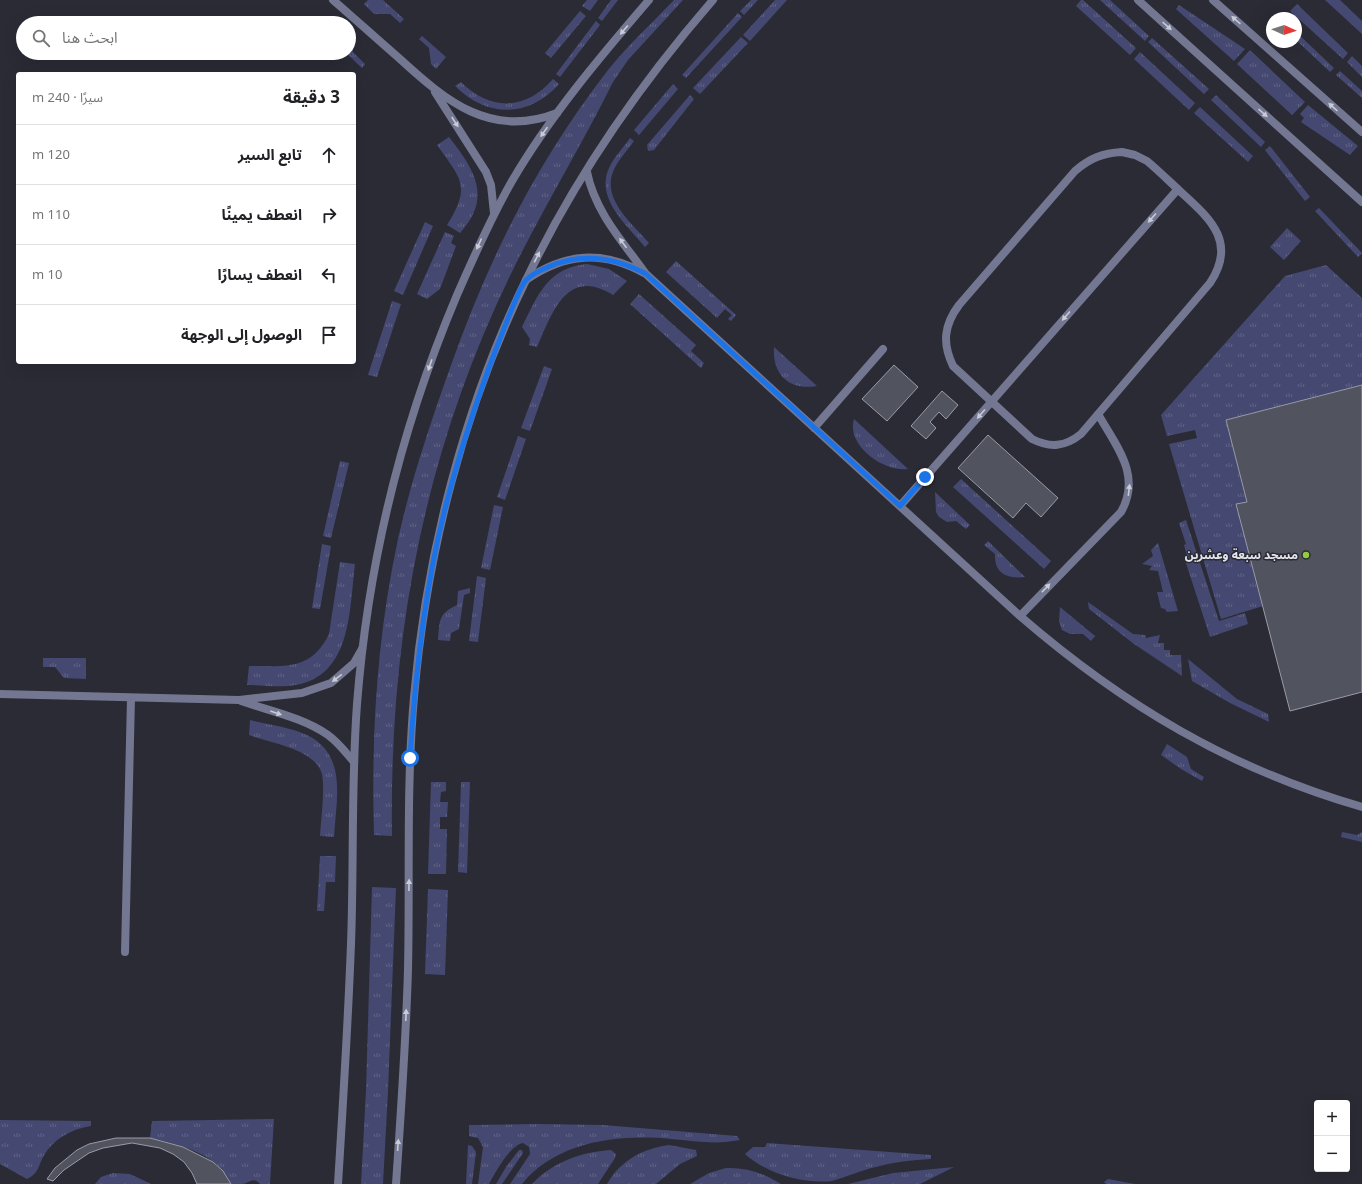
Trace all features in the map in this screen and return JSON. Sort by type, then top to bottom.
[{"type":"street","points":[[333,0],[351,16]]},
{"type":"street","points":[[338,1184],[351,946],[354,762],[362,649],[378,551],[401,455],[434,354],[481,240],[513,178],[557,113],[649,0]]},
{"type":"street","points":[[396,1184],[408,969],[410,758],[414,696],[421,634],[444,513],[460,454],[484,380],[526,280],[544,243],[618,122],[652,74],[713,0]]},
{"type":"street","points":[[1138,0],[1362,202]]},
{"type":"street","points":[[1213,0],[1362,132]]},
{"type":"street","points":[[356,20],[434,90],[462,108],[493,120],[509,122],[526,122],[542,119],[557,113]]},
{"type":"street","points":[[434,90],[486,172],[491,185],[494,213]]},
{"type":"street","points":[[1122,152],[1135,155],[1146,161],[1178,189],[1213,223],[1220,243],[1220,264],[1210,284],[1098,414],[1073,440],[1063,445],[1052,446],[1041,444],[1032,438],[953,366],[945,341],[946,328],[951,315],[1075,171],[1096,156],[1122,152]]},
{"type":"street","points":[[587,172],[595,200],[602,213],[646,274],[1059,650],[1144,710],[1189,736],[1236,760],[1284,780],[1362,807]]},
{"type":"street","points":[[900,506],[1178,189]]},
{"type":"street","points":[[526,280],[541,270],[558,262],[576,258],[594,257],[612,260],[630,266],[646,274]]},
{"type":"street","points":[[814,428],[883,348]]},
{"type":"street","points":[[1020,616],[1121,512],[1125,504],[1129,493],[1128,472],[1098,414]]},
{"type":"street","points":[[0,694],[239,700],[302,693],[331,683],[343,674],[354,662],[362,649]]},
{"type":"street","points":[[125,952],[132,698]]},
{"type":"street","points":[[239,700],[312,726],[328,735],[354,762]]},
{"type":"green space","points":[[368,0],[383,0],[404,19],[400,23],[390,14],[374,14],[364,4]]},
{"type":"green space","points":[[587,0],[598,0],[590,11],[582,6]]},
{"type":"green space","points":[[611,0],[618,0],[602,21],[598,18]]},
{"type":"green space","points":[[674,0],[683,0],[628,60],[613,82],[520,255],[478,347],[454,414],[433,482],[417,551],[405,621],[397,692],[393,763],[392,836],[374,835],[373,798],[377,686],[380,649],[391,576],[403,517],[415,474],[450,368],[465,327],[498,250],[558,140],[608,70]]},
{"type":"green space","points":[[751,0],[758,0],[744,15],[740,11]]},
{"type":"green space","points":[[775,0],[787,0],[750,41],[743,35]]},
{"type":"green space","points":[[1081,0],[1083,0],[1136,48],[1130,55],[1076,6]]},
{"type":"green space","points":[[1100,0],[1110,0],[1149,36],[1145,41]]},
{"type":"green space","points":[[1325,0],[1340,0],[1362,21],[1362,34]]},
{"type":"green space","points":[[1297,4],[1348,53],[1343,59],[1302,22],[1302,12],[1290,11]]},
{"type":"green space","points":[[1179,5],[1245,49],[1234,61],[1176,9]]},
{"type":"green space","points":[[580,11],[586,16],[551,58],[545,53]]},
{"type":"green space","points":[[738,13],[742,17],[686,78],[682,75]]},
{"type":"green space","points":[[596,21],[600,25],[560,77],[556,74]]},
{"type":"green space","points":[[422,36],[446,57],[436,69],[431,64],[429,48],[419,39]]},
{"type":"green space","points":[[741,37],[748,43],[700,94],[693,88]]},
{"type":"green space","points":[[1152,38],[1209,89],[1204,94],[1148,42]]},
{"type":"green space","points":[[1302,38],[1334,68],[1330,72],[1302,46]]},
{"type":"green space","points":[[1250,50],[1305,102],[1292,115],[1237,64]]},
{"type":"green space","points":[[1140,52],[1195,103],[1189,110],[1134,59]]},
{"type":"green space","points":[[356,55],[365,64],[362,68],[353,60],[356,60]]},
{"type":"green space","points":[[1352,56],[1362,66],[1362,77],[1347,62]]},
{"type":"green space","points":[[1340,71],[1362,91],[1362,98],[1336,75]]},
{"type":"green space","points":[[553,79],[559,84],[547,95],[535,103],[521,108],[508,110],[481,104],[467,96],[455,86],[461,82],[472,92],[484,98],[495,102],[507,103],[519,102],[531,97],[542,90]]},
{"type":"green space","points":[[673,84],[678,89],[639,135],[634,130]]},
{"type":"green space","points":[[690,95],[694,99],[654,150],[648,151],[647,145]]},
{"type":"green space","points":[[1216,95],[1265,142],[1261,147],[1211,100]]},
{"type":"green space","points":[[1308,105],[1358,146],[1350,155],[1301,122],[1304,118],[1300,114]]},
{"type":"green space","points":[[1200,107],[1253,156],[1248,162],[1194,113]]},
{"type":"green space","points":[[449,137],[466,160],[472,172],[478,195],[476,207],[470,220],[460,233],[447,225],[459,201],[461,192],[460,184],[457,175],[437,145]]},
{"type":"green space","points":[[630,138],[634,141],[613,172],[611,182],[612,192],[615,202],[621,211],[649,243],[645,247],[615,211],[609,201],[606,190],[606,179],[609,168]]},
{"type":"green space","points":[[1270,146],[1310,197],[1305,201],[1265,150]]},
{"type":"green space","points":[[1319,208],[1362,253],[1358,257],[1315,211]]},
{"type":"green space","points":[[425,222],[433,226],[403,295],[394,291]]},
{"type":"green space","points":[[1287,228],[1301,241],[1284,260],[1270,247]]},
{"type":"green space","points":[[445,232],[454,236],[451,243],[456,246],[440,289],[427,299],[417,294]]},
{"type":"green space","points":[[676,261],[736,315],[731,321],[728,319],[732,315],[725,309],[717,318],[666,272]]},
{"type":"green space","points":[[587,264],[609,269],[627,281],[613,295],[597,288],[584,286],[573,290],[563,297],[556,308],[537,347],[529,345],[530,339],[522,327],[539,294],[553,277],[562,271]]},
{"type":"green space","points":[[1326,265],[1362,298],[1362,385],[1226,420],[1247,502],[1237,504],[1263,606],[1221,619],[1169,444],[1197,438],[1195,430],[1167,436],[1161,415],[1285,276]]},
{"type":"green space","points":[[639,294],[696,345],[691,351],[704,363],[701,368],[630,304]]},
{"type":"green space","points":[[392,301],[401,304],[377,377],[368,375]]},
{"type":"green space","points":[[774,347],[817,386],[798,386],[784,378],[779,373],[776,365]]},
{"type":"green space","points":[[544,366],[552,369],[530,431],[521,428]]},
{"type":"green space","points":[[854,419],[908,469],[898,469],[888,466],[869,455],[861,447],[856,438],[853,429]]},
{"type":"green space","points":[[518,436],[526,439],[505,500],[497,497]]},
{"type":"green space","points":[[340,461],[349,463],[331,538],[323,536]]},
{"type":"green space","points":[[961,479],[1051,561],[1044,569],[953,487]]},
{"type":"green space","points":[[935,492],[970,525],[966,529],[956,521],[947,522],[939,517],[936,512]]},
{"type":"green space","points":[[494,505],[503,507],[490,570],[481,568]]},
{"type":"green space","points":[[1186,520],[1219,621],[1245,613],[1248,624],[1210,637],[1184,557],[1187,556],[1184,545],[1186,544],[1179,523]]},
{"type":"green space","points":[[988,541],[1025,577],[1013,577],[1003,574],[995,561],[995,554],[984,545]]},
{"type":"green space","points":[[1158,543],[1178,611],[1167,612],[1165,609],[1161,608],[1157,592],[1163,592],[1158,571],[1149,570],[1152,566],[1142,564],[1153,556],[1151,550]]},
{"type":"green space","points":[[322,544],[331,546],[320,609],[312,608]]},
{"type":"green space","points":[[340,562],[355,564],[348,623],[343,642],[335,658],[324,672],[308,682],[287,686],[247,685],[249,666],[285,666],[296,664],[314,655],[322,646],[329,634]]},
{"type":"green space","points":[[477,576],[486,578],[478,642],[469,641]]},
{"type":"green space","points":[[470,588],[470,593],[464,595],[459,629],[451,633],[450,641],[438,640],[441,618],[446,611],[457,605],[458,591]]},
{"type":"green space","points":[[1088,602],[1133,634],[1145,635],[1146,638],[1160,635],[1158,643],[1164,643],[1164,650],[1170,650],[1170,655],[1181,655],[1182,676],[1134,644],[1089,609]]},
{"type":"green space","points":[[1060,607],[1095,636],[1091,641],[1083,634],[1070,634],[1062,630],[1059,621]]},
{"type":"green space","points":[[43,658],[86,658],[86,679],[64,678],[55,667],[43,667]]},
{"type":"green space","points":[[1188,659],[1237,699],[1268,714],[1269,722],[1230,703],[1192,681]]},
{"type":"green space","points":[[250,720],[286,728],[307,735],[320,744],[329,754],[334,766],[337,780],[334,837],[320,836],[323,781],[318,765],[311,758],[291,748],[249,735]]},
{"type":"green space","points":[[1167,744],[1187,757],[1191,769],[1204,777],[1202,781],[1161,755]]},
{"type":"green space","points":[[431,782],[446,782],[446,791],[441,792],[440,802],[448,802],[447,817],[440,817],[440,829],[447,829],[446,874],[428,874]]},
{"type":"green space","points":[[461,782],[470,782],[467,873],[458,872]]},
{"type":"green space","points":[[1342,832],[1357,835],[1362,832],[1362,842],[1341,837]]},
{"type":"green space","points":[[320,856],[336,856],[335,882],[326,882],[324,911],[317,911]]},
{"type":"green space","points":[[372,887],[396,888],[383,1184],[361,1184],[366,1090]]},
{"type":"green space","points":[[428,889],[448,890],[445,975],[425,974]]},
{"type":"green space","points":[[274,1119],[270,1184],[260,1184],[253,1180],[242,1184],[231,1184],[217,1165],[207,1158],[185,1147],[150,1138],[152,1121]]},
{"type":"green space","points":[[0,1120],[91,1121],[91,1126],[70,1132],[57,1140],[43,1157],[36,1172],[27,1179],[0,1164]]},
{"type":"green space","points":[[469,1125],[603,1125],[737,1136],[740,1140],[697,1142],[671,1139],[631,1138],[610,1140],[571,1150],[553,1158],[536,1170],[522,1184],[510,1184],[530,1154],[529,1147],[523,1143],[518,1145],[508,1154],[489,1184],[478,1184],[483,1147],[478,1138],[469,1136]]},
{"type":"green space","points":[[767,1143],[931,1155],[931,1159],[883,1165],[832,1181],[809,1181],[775,1172],[754,1161],[745,1154],[753,1147],[765,1147]]},
{"type":"green space","points":[[468,1145],[472,1146],[476,1152],[472,1184],[466,1184]]},
{"type":"green space","points":[[669,1145],[696,1150],[697,1156],[680,1164],[656,1184],[607,1184],[619,1168],[633,1157],[650,1149]]},
{"type":"green space","points":[[519,1150],[522,1150],[523,1153],[521,1156],[502,1184],[496,1184],[506,1167]]},
{"type":"green space","points":[[611,1150],[616,1154],[615,1158],[598,1184],[532,1184],[540,1176],[558,1164],[589,1153]]},
{"type":"green space","points":[[954,1167],[920,1184],[848,1184],[893,1173]]},
{"type":"green space","points":[[726,1168],[754,1172],[781,1184],[690,1184],[709,1173]]},
{"type":"green space","points":[[113,1173],[130,1174],[151,1184],[95,1184],[101,1177]]},
{"type":"green space","points":[[1108,1179],[1135,1184],[1106,1184],[1104,1182]]},
{"type":"building","points":[[894,365],[918,387],[887,421],[862,399]]},
{"type":"building","name":"مسجد سبعة وعشرين","points":[[1362,385],[1362,692],[1290,711],[1236,504],[1247,502],[1226,420]]},
{"type":"building","points":[[942,391],[958,405],[946,419],[939,412],[930,422],[936,428],[926,439],[911,426]]},
{"type":"building","points":[[988,435],[1058,498],[1041,517],[1026,503],[1013,518],[958,468]]},
{"type":"building","points":[[116,1138],[150,1138],[183,1147],[213,1162],[223,1171],[231,1184],[197,1184],[192,1173],[184,1162],[173,1154],[160,1148],[132,1143],[103,1148],[89,1153],[64,1170],[53,1181],[47,1179],[55,1168],[77,1150],[89,1144]]},
{"type":"place","name":"مسجد سبعة وعشرين","points":[[1306,555]]},
{"type":"route","points":[[410,758],[414,696],[421,634],[431,574],[444,513],[460,454],[479,394],[501,337],[526,280],[541,270],[558,262],[576,258],[594,257],[612,260],[630,266],[646,274],[900,506],[925,477]]}]
